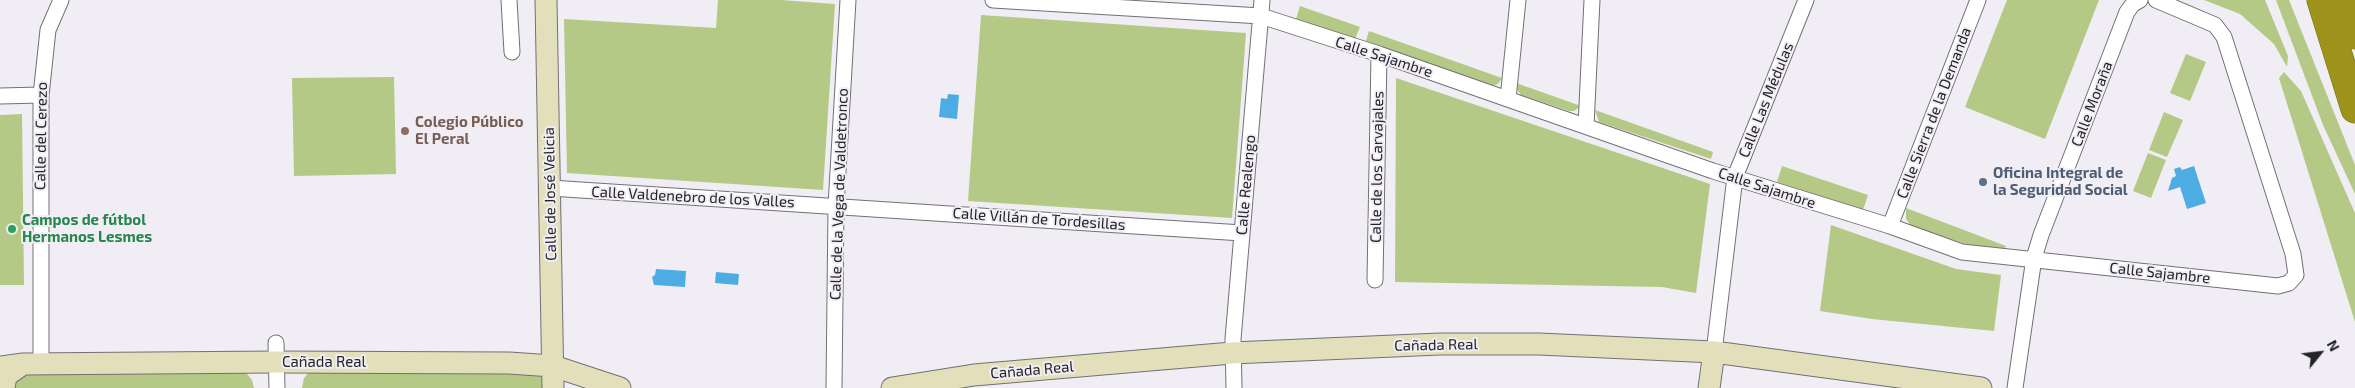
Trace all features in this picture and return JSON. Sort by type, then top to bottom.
[{"type":"highway","points":[[2320,0],[2355,109]]},
{"type":"highway","points":[[2344,0],[2355,35]]},
{"type":"street","name":"Calle del Cerezo","points":[[32,364],[41,96],[48,30],[60,0]]},
{"type":"street","points":[[509,0],[512,52]]},
{"type":"street","name":"Calle de José Velicia","points":[[546,0],[553,388]]},
{"type":"street","name":"Calle de la Vega de Valdetronco","points":[[834,388],[836,206],[848,0]]},
{"type":"street","name":"Calle Sajambre","points":[[992,0],[1260,16],[1379,54],[1735,178],[1890,226],[1962,252],[2034,258],[2088,266],[2278,286],[2289,283],[2296,275],[2293,254],[2224,37],[2215,25],[2156,0]]},
{"type":"street","name":"Calle Realengo","points":[[1234,388],[1232,353],[1262,0]]},
{"type":"street","points":[[1508,99],[1514,0]]},
{"type":"street","points":[[1586,126],[1592,0]]},
{"type":"street","name":"Calle Las Médulas","points":[[1714,352],[1735,178],[1806,0]]},
{"type":"street","name":"Calle Sierra de la Demanda","points":[[1890,226],[1978,0]]},
{"type":"street","name":"Calle Moraña","points":[[2014,388],[2034,258],[2127,12],[2133,4],[2140,0]]},
{"type":"street","name":"Calle de los Carvajales","points":[[1375,280],[1379,54]]},
{"type":"street","points":[[0,96],[41,96]]},
{"type":"street","name":"Calle Valdenebro de los Valles","points":[[550,188],[836,206]]},
{"type":"street","name":"Calle Villán de Tordesillas","points":[[836,206],[1242,233]]},
{"type":"street","name":"Cañada Real","points":[[892,388],[974,375],[1232,353],[1440,344],[1548,344],[1714,352],[1981,388]]},
{"type":"street","points":[[276,352],[277,388]]},
{"type":"street","name":"Cañada Real","points":[[0,367],[276,352],[553,366],[620,388]]},
{"type":"street","points":[[1709,388],[1714,352]]},
{"type":"street","points":[[4,388],[6,376],[32,364]]},
{"type":"green space","points":[[718,0],[781,0],[835,4],[823,190],[567,173],[564,19],[716,28]]},
{"type":"green space","points":[[2007,0],[2099,0],[2045,139],[1965,107]]},
{"type":"green space","points":[[2204,0],[2265,0],[2288,56],[2287,67],[2274,44],[2240,14]]},
{"type":"green space","points":[[2276,0],[2289,0],[2355,165],[2355,194],[2323,125]]},
{"type":"green space","points":[[1300,6],[1360,27],[1355,39],[1296,19]]},
{"type":"green space","points":[[981,15],[1246,33],[1232,218],[968,201]]},
{"type":"green space","points":[[1369,31],[1502,78],[1498,84],[1492,86],[1366,41]]},
{"type":"green space","points":[[2186,54],[2206,62],[2190,101],[2170,93]]},
{"type":"green space","points":[[2284,72],[2301,91],[2355,213],[2355,322],[2279,78]]},
{"type":"green space","points":[[394,77],[396,174],[294,176],[292,78]]},
{"type":"green space","points":[[1396,78],[1710,184],[1696,293],[1662,287],[1395,282]]},
{"type":"green space","points":[[1516,83],[1581,106],[1574,111],[1569,111],[1521,95],[1515,87]]},
{"type":"green space","points":[[1595,110],[1713,152],[1711,159],[1599,122]]},
{"type":"green space","points":[[2164,112],[2183,120],[2167,157],[2149,150]]},
{"type":"green space","name":"Campos de fútbol Hermanos Lesmes","points":[[22,114],[24,285],[0,285],[0,115]]},
{"type":"green space","points":[[2148,153],[2166,160],[2151,198],[2133,191]]},
{"type":"green space","points":[[1782,166],[1868,195],[1863,210],[1777,182]]},
{"type":"green space","points":[[1906,208],[2006,246],[2004,250],[1969,245],[1911,226],[1906,219]]},
{"type":"green space","points":[[1831,225],[1956,269],[2001,275],[1994,331],[1872,319],[1820,311]]},
{"type":"green space","points":[[542,368],[542,388],[302,388],[304,378],[310,371]]},
{"type":"green space","points":[[243,369],[252,380],[254,388],[13,388],[22,371]]},
{"type":"water","points":[[948,94],[959,95],[957,119],[939,117],[941,98],[947,99]]},
{"type":"water","points":[[2194,166],[2206,203],[2187,209],[2180,187],[2168,191],[2172,178],[2176,176],[2174,169],[2180,167],[2182,170]]},
{"type":"water","points":[[656,269],[686,271],[685,287],[654,285],[652,277],[655,275]]},
{"type":"water","points":[[716,272],[739,274],[738,285],[715,283]]},
{"type":"place","name":"Colegio Público El Peral","points":[[405,131]]},
{"type":"place","name":"Oficina Integral de la Seguridad Social","points":[[1983,182]]},
{"type":"place","name":"Campos de fútbol Hermanos Lesmes","points":[[12,229]]}]
